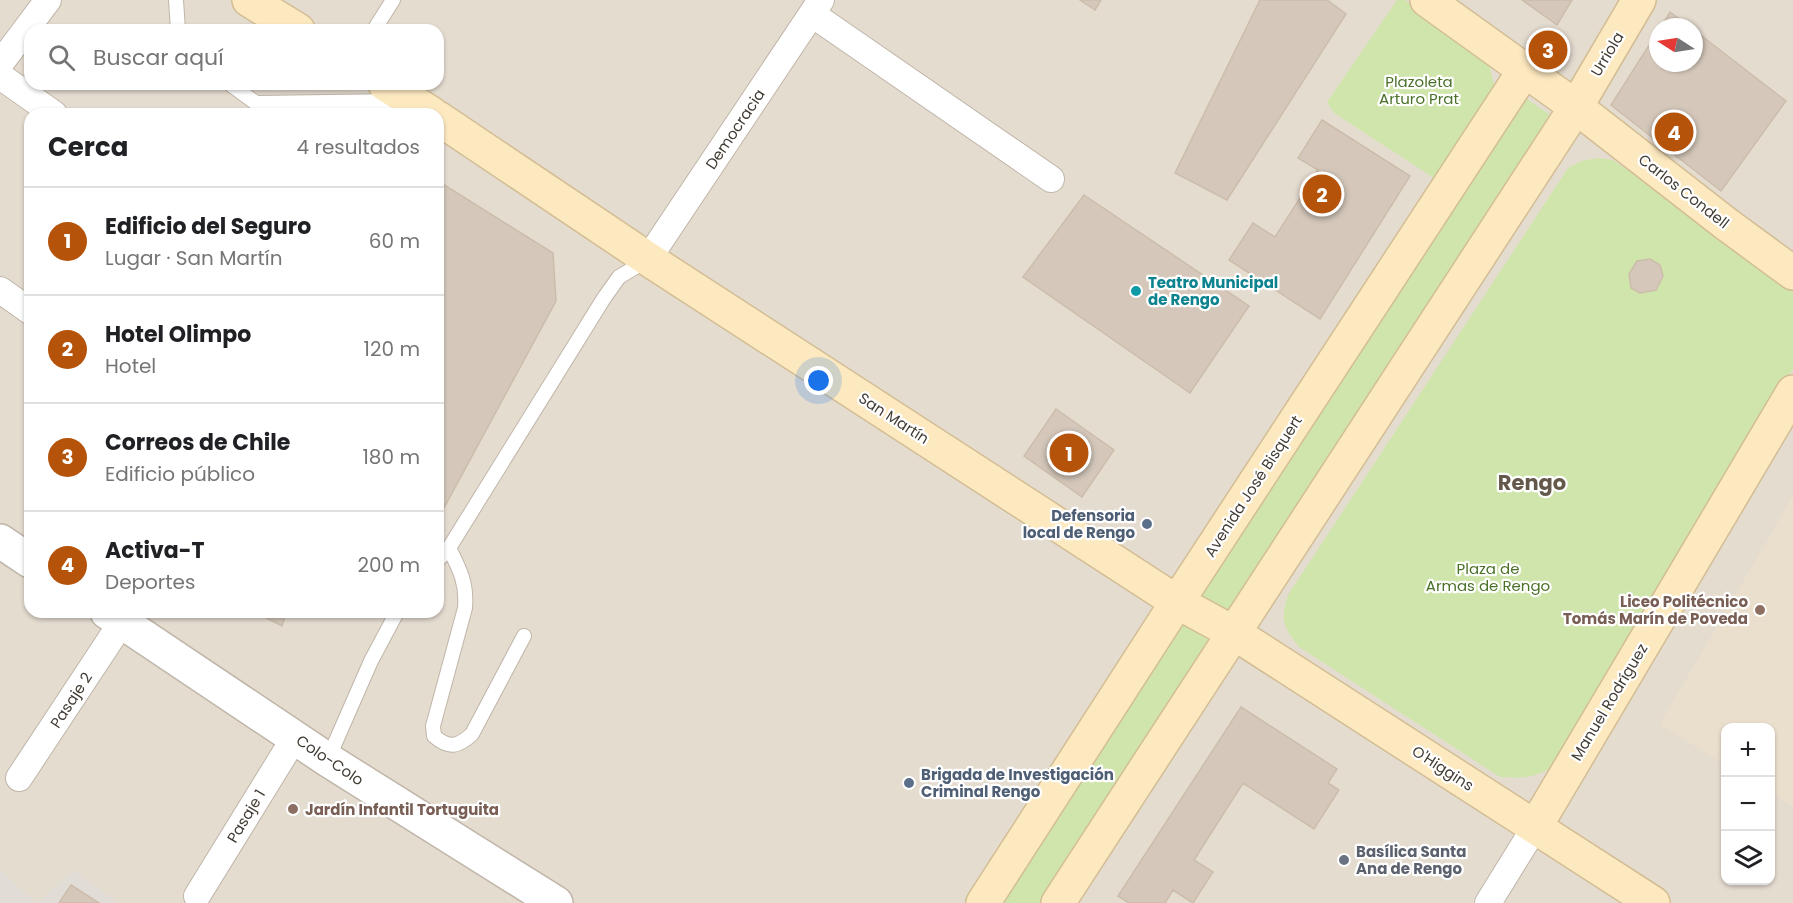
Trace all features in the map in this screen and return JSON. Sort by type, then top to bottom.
[{"type":"main road","points":[[249,0],[288,24]]},
{"type":"main road","name":"Carlos Condell","points":[[1427,0],[1576,107],[1793,273]]},
{"type":"main road","name":"Urriola","points":[[1576,107],[1639,0]]},
{"type":"main road","name":"Avenida José Bisquert","points":[[983,903],[1524,71]]},
{"type":"main road","name":"San Martín","points":[[395,90],[423,108]]},
{"type":"main road","points":[[1058,903],[1576,107]]},
{"type":"main road","name":"San Martín","points":[[444,122],[648,259],[1177,602],[1234,633]]},
{"type":"main road","name":"Manuel Rodríguez","points":[[1535,827],[1793,392]]},
{"type":"main road","name":"O'Higgins","points":[[1234,633],[1653,903]]},
{"type":"street","points":[[30,24],[48,0]]},
{"type":"street","points":[[816,7],[1051,179]]},
{"type":"street","name":"Democracia","points":[[648,259],[816,7]]},
{"type":"street","points":[[0,64],[24,32]]},
{"type":"street","points":[[0,76],[45,108]]},
{"type":"street","points":[[0,290],[24,307]]},
{"type":"street","points":[[0,541],[24,557]]},
{"type":"street","name":"Pasaje 2","points":[[19,778],[114,618]]},
{"type":"street","name":"Colo-Colo","points":[[116,618],[328,760],[556,903]]},
{"type":"street","name":"Pasaje 1","points":[[197,896],[295,737]]},
{"type":"street","points":[[1488,903],[1535,827]]},
{"type":"lane","points":[[176,0],[178,24]]},
{"type":"lane","points":[[378,24],[393,0]]},
{"type":"lane","points":[[238,90],[256,103],[364,108]]},
{"type":"lane","points":[[444,553],[604,298],[619,277],[648,259]]},
{"type":"lane","points":[[449,548],[462,575],[466,592],[465,608],[433,726],[434,736],[442,743],[453,745],[464,742],[472,734],[524,636]]},
{"type":"lane","points":[[328,760],[371,661],[394,618]]},
{"type":"shaded area","points":[[0,0],[1793,0],[1793,903],[0,903]]},
{"type":"shaded area","name":"Liceo Politécnico Tomás Marín de Poveda","points":[[1793,496],[1793,807],[1775,796],[1775,723],[1721,723],[1721,762],[1660,724]]},
{"type":"shaded area","points":[[0,870],[36,903],[0,903]]},
{"type":"shaded area","points":[[73,870],[118,903],[38,903]]},
{"type":"green space","name":"Plazoleta Arturo Prat","points":[[1397,0],[1405,0],[1487,56],[1496,93],[1440,182],[1334,113],[1327,102]]},
{"type":"green space","points":[[1521,95],[1559,121],[1049,903],[994,903]]},
{"type":"green space","name":"Plaza de Armas de Rengo","points":[[1598,158],[1613,160],[1792,286],[1793,369],[1561,761],[1546,771],[1532,776],[1500,777],[1299,647],[1286,628],[1284,611],[1288,595],[1568,168],[1581,161]]},
{"type":"building","points":[[1080,0],[1101,0],[1095,10]]},
{"type":"building","points":[[1260,0],[1327,0],[1346,14],[1227,200],[1175,173]]},
{"type":"building","points":[[1522,0],[1572,0],[1557,25]]},
{"type":"building","points":[[1670,12],[1678,18],[1666,18]]},
{"type":"building","points":[[1703,37],[1786,101],[1721,191],[1611,105],[1649,45],[1649,72],[1703,72]]},
{"type":"building","points":[[1322,120],[1410,176],[1320,319],[1229,260],[1253,223],[1275,237],[1318,170],[1298,158]]},
{"type":"building","points":[[444,185],[553,253],[556,301],[444,508]]},
{"type":"building","name":"Teatro Municipal de Rengo","points":[[1084,195],[1249,306],[1190,393],[1023,277]]},
{"type":"building","points":[[1650,259],[1660,265],[1663,276],[1656,290],[1640,293],[1631,288],[1629,274],[1637,261]]},
{"type":"building","points":[[1056,409],[1114,450],[1082,497],[1024,456]]},
{"type":"building","points":[[267,618],[284,618],[282,626]]},
{"type":"building","points":[[1241,707],[1337,769],[1328,783],[1339,790],[1314,829],[1243,783],[1194,860],[1213,872],[1193,903],[1173,890],[1165,903],[1129,903],[1118,896]]},
{"type":"building","points":[[71,885],[99,903],[59,903]]},
{"type":"place","name":"Correos de Chile","points":[[1548,50]]},
{"type":"place","name":"Activa-T","points":[[1674,132]]},
{"type":"place","name":"Hotel Olimpo","points":[[1322,194]]},
{"type":"place","name":"Teatro Municipal de Rengo","points":[[1136,291]]},
{"type":"place","name":"Edificio del Seguro","points":[[1069,453]]},
{"type":"place","name":"Defensoria local de Rengo","points":[[1147,524]]},
{"type":"place","name":"Liceo Politécnico Tomás Marín de Poveda","points":[[1760,610]]},
{"type":"place","name":"Brigada de Investigación Criminal Rengo","points":[[909,783]]},
{"type":"place","name":"Jardín Infantil Tortuguita","points":[[293,809]]},
{"type":"place","name":"Basílica Santa Ana de Rengo","points":[[1344,860]]},
{"type":"district","name":"Rengo","points":[[1532,482]]}]
